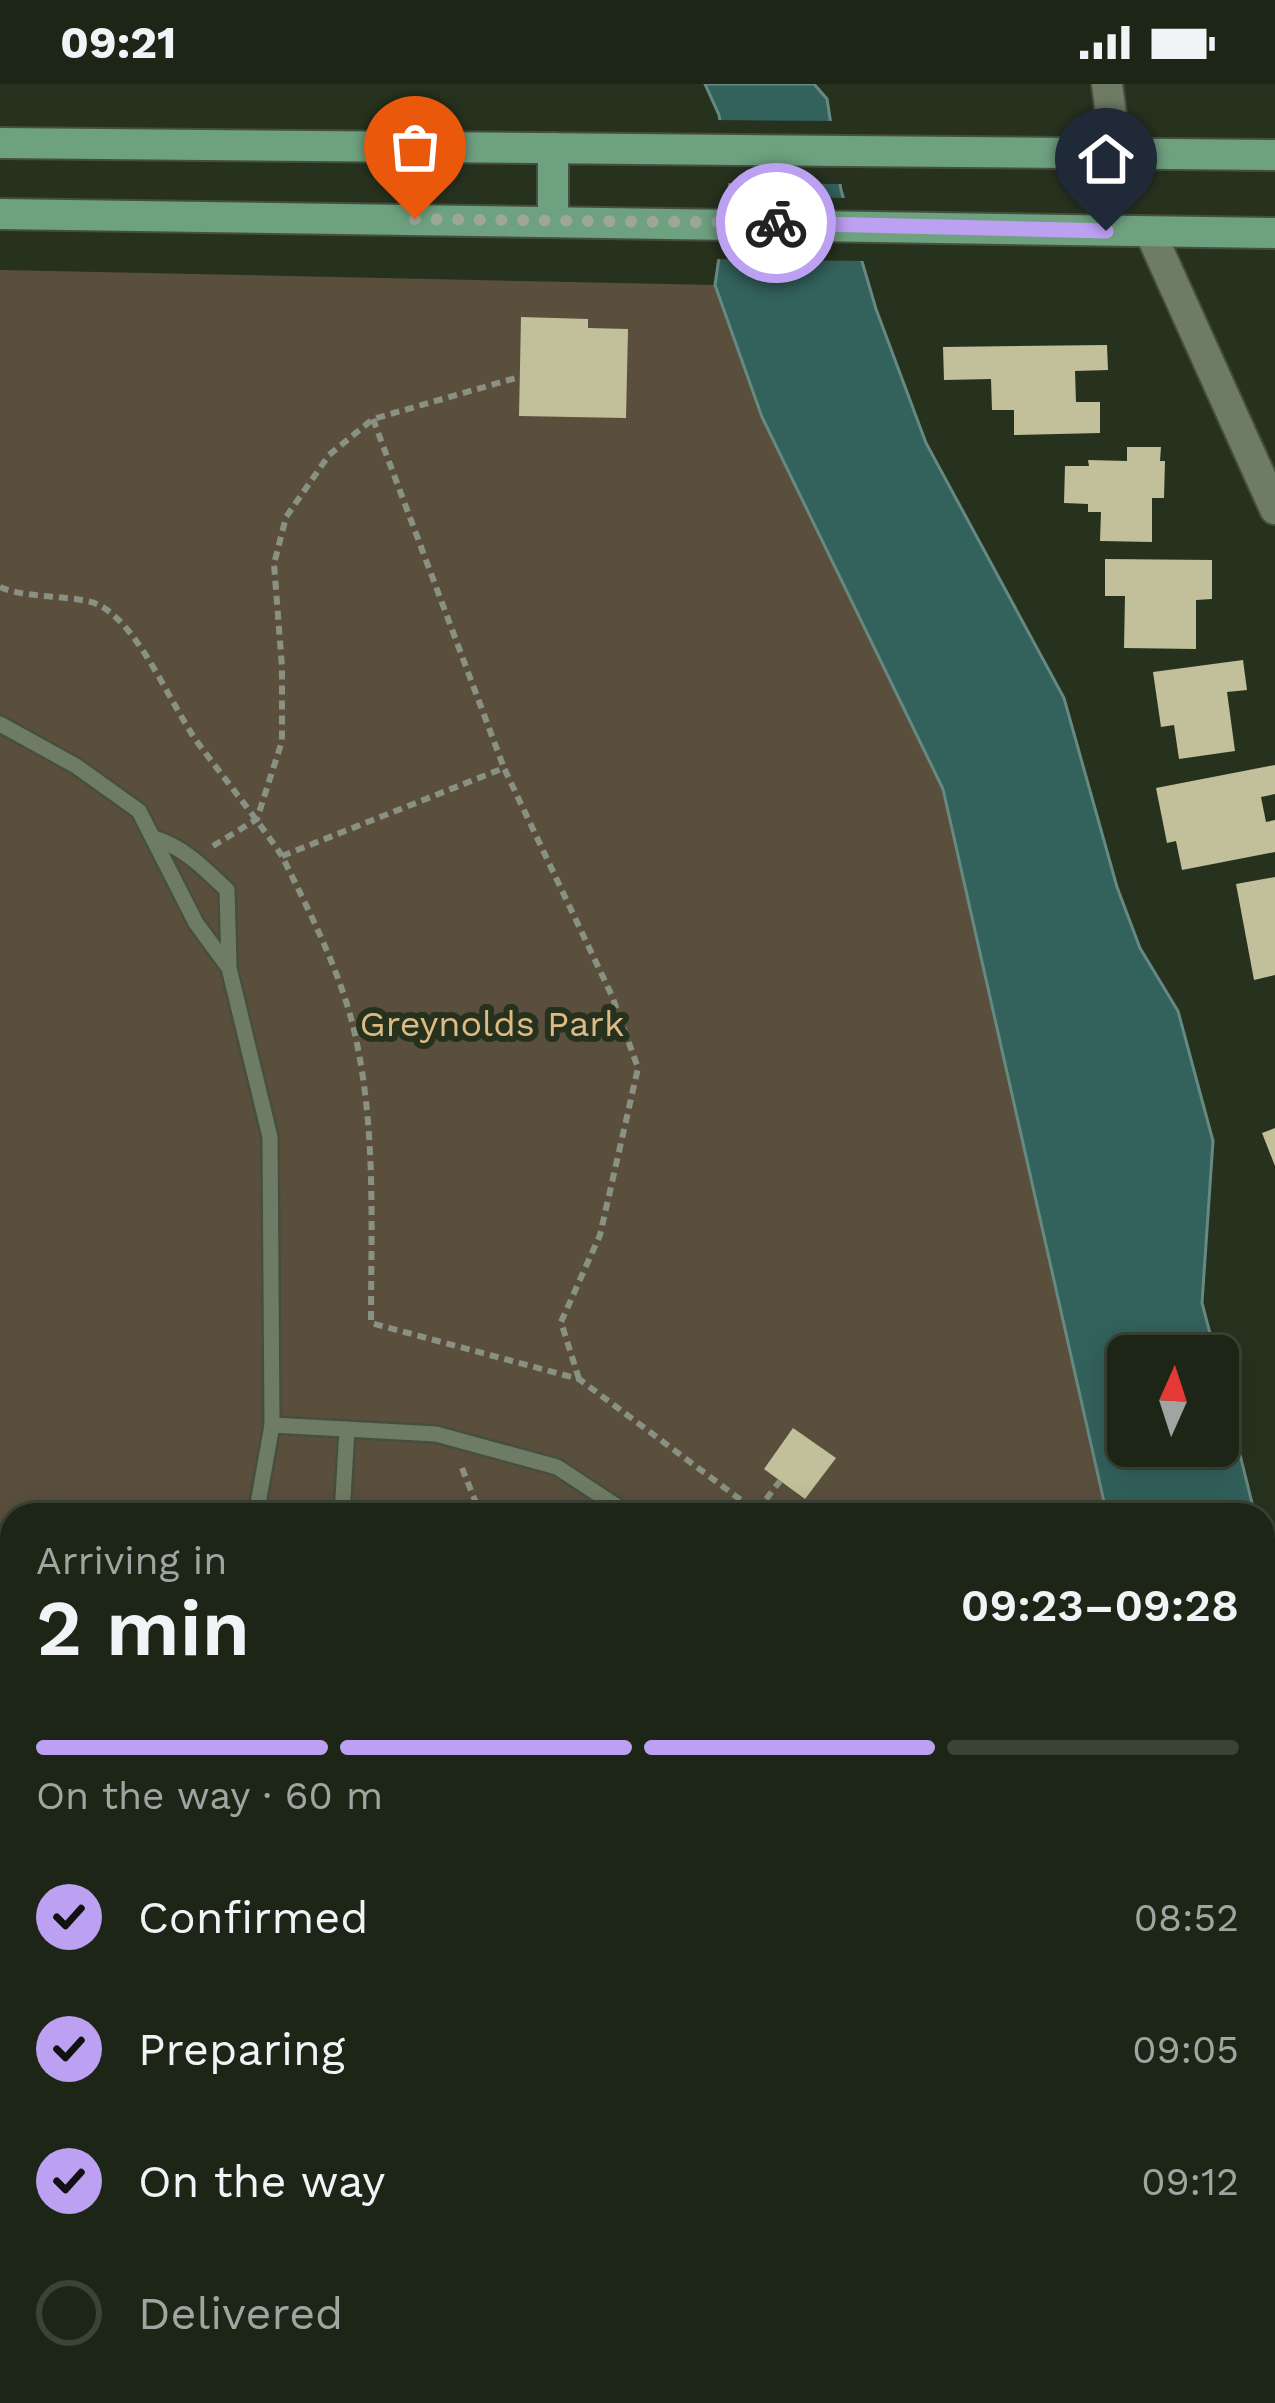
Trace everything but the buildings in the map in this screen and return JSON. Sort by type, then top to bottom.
[{"type":"main road","points":[[0,143],[1275,154]]},
{"type":"main road","points":[[553,148],[553,221]]},
{"type":"main road","points":[[0,214],[1275,233]]},
{"type":"street","points":[[1107,84],[1116,153]]},
{"type":"street","points":[[1150,232],[1275,509]]},
{"type":"lane","points":[[0,724],[76,766],[139,811],[196,923],[229,968]]},
{"type":"lane","points":[[154,838],[174,844],[227,890],[229,968],[270,1137],[272,1425],[258,1503]]},
{"type":"lane","points":[[272,1425],[450,1438],[557,1467],[612,1503]]},
{"type":"lane","points":[[343,1503],[347,1429]]},
{"type":"path","points":[[205,851],[257,820],[282,741],[274,564],[286,517],[328,455],[373,419],[519,376]]},
{"type":"path","points":[[373,419],[504,768],[612,996],[638,1068],[600,1235],[561,1322],[579,1378]]},
{"type":"path","points":[[0,587],[20,596],[99,604],[132,635],[178,712],[282,856],[324,941],[351,1020],[372,1141],[371,1323],[579,1378],[743,1503]]},
{"type":"path","points":[[282,856],[504,768]]},
{"type":"path","points":[[450,1438],[476,1503]]},
{"type":"path","points":[[765,1503],[780,1481]]},
{"type":"green space","name":"Greynolds Park","points":[[0,270],[715,285],[762,417],[943,789],[1104,1503],[0,1503]]},
{"type":"water","points":[[705,84],[814,84],[827,99],[841,190],[876,309],[926,443],[1064,698],[1117,887],[1140,948],[1178,1011],[1213,1141],[1202,1303],[1210,1335],[1107,1335],[1107,1467],[1239,1467],[1239,1451],[1252,1503],[1104,1503],[943,789],[762,417],[715,285],[730,182],[719,115]]},
{"type":"pier","points":[[714,120],[836,121],[846,184],[724,183]]},
{"type":"pier","points":[[722,196],[849,198],[868,261],[713,259]]},
{"type":"way so far","points":[[415,219],[776,223]]},
{"type":"route","points":[[776,223],[1106,231]]}]
